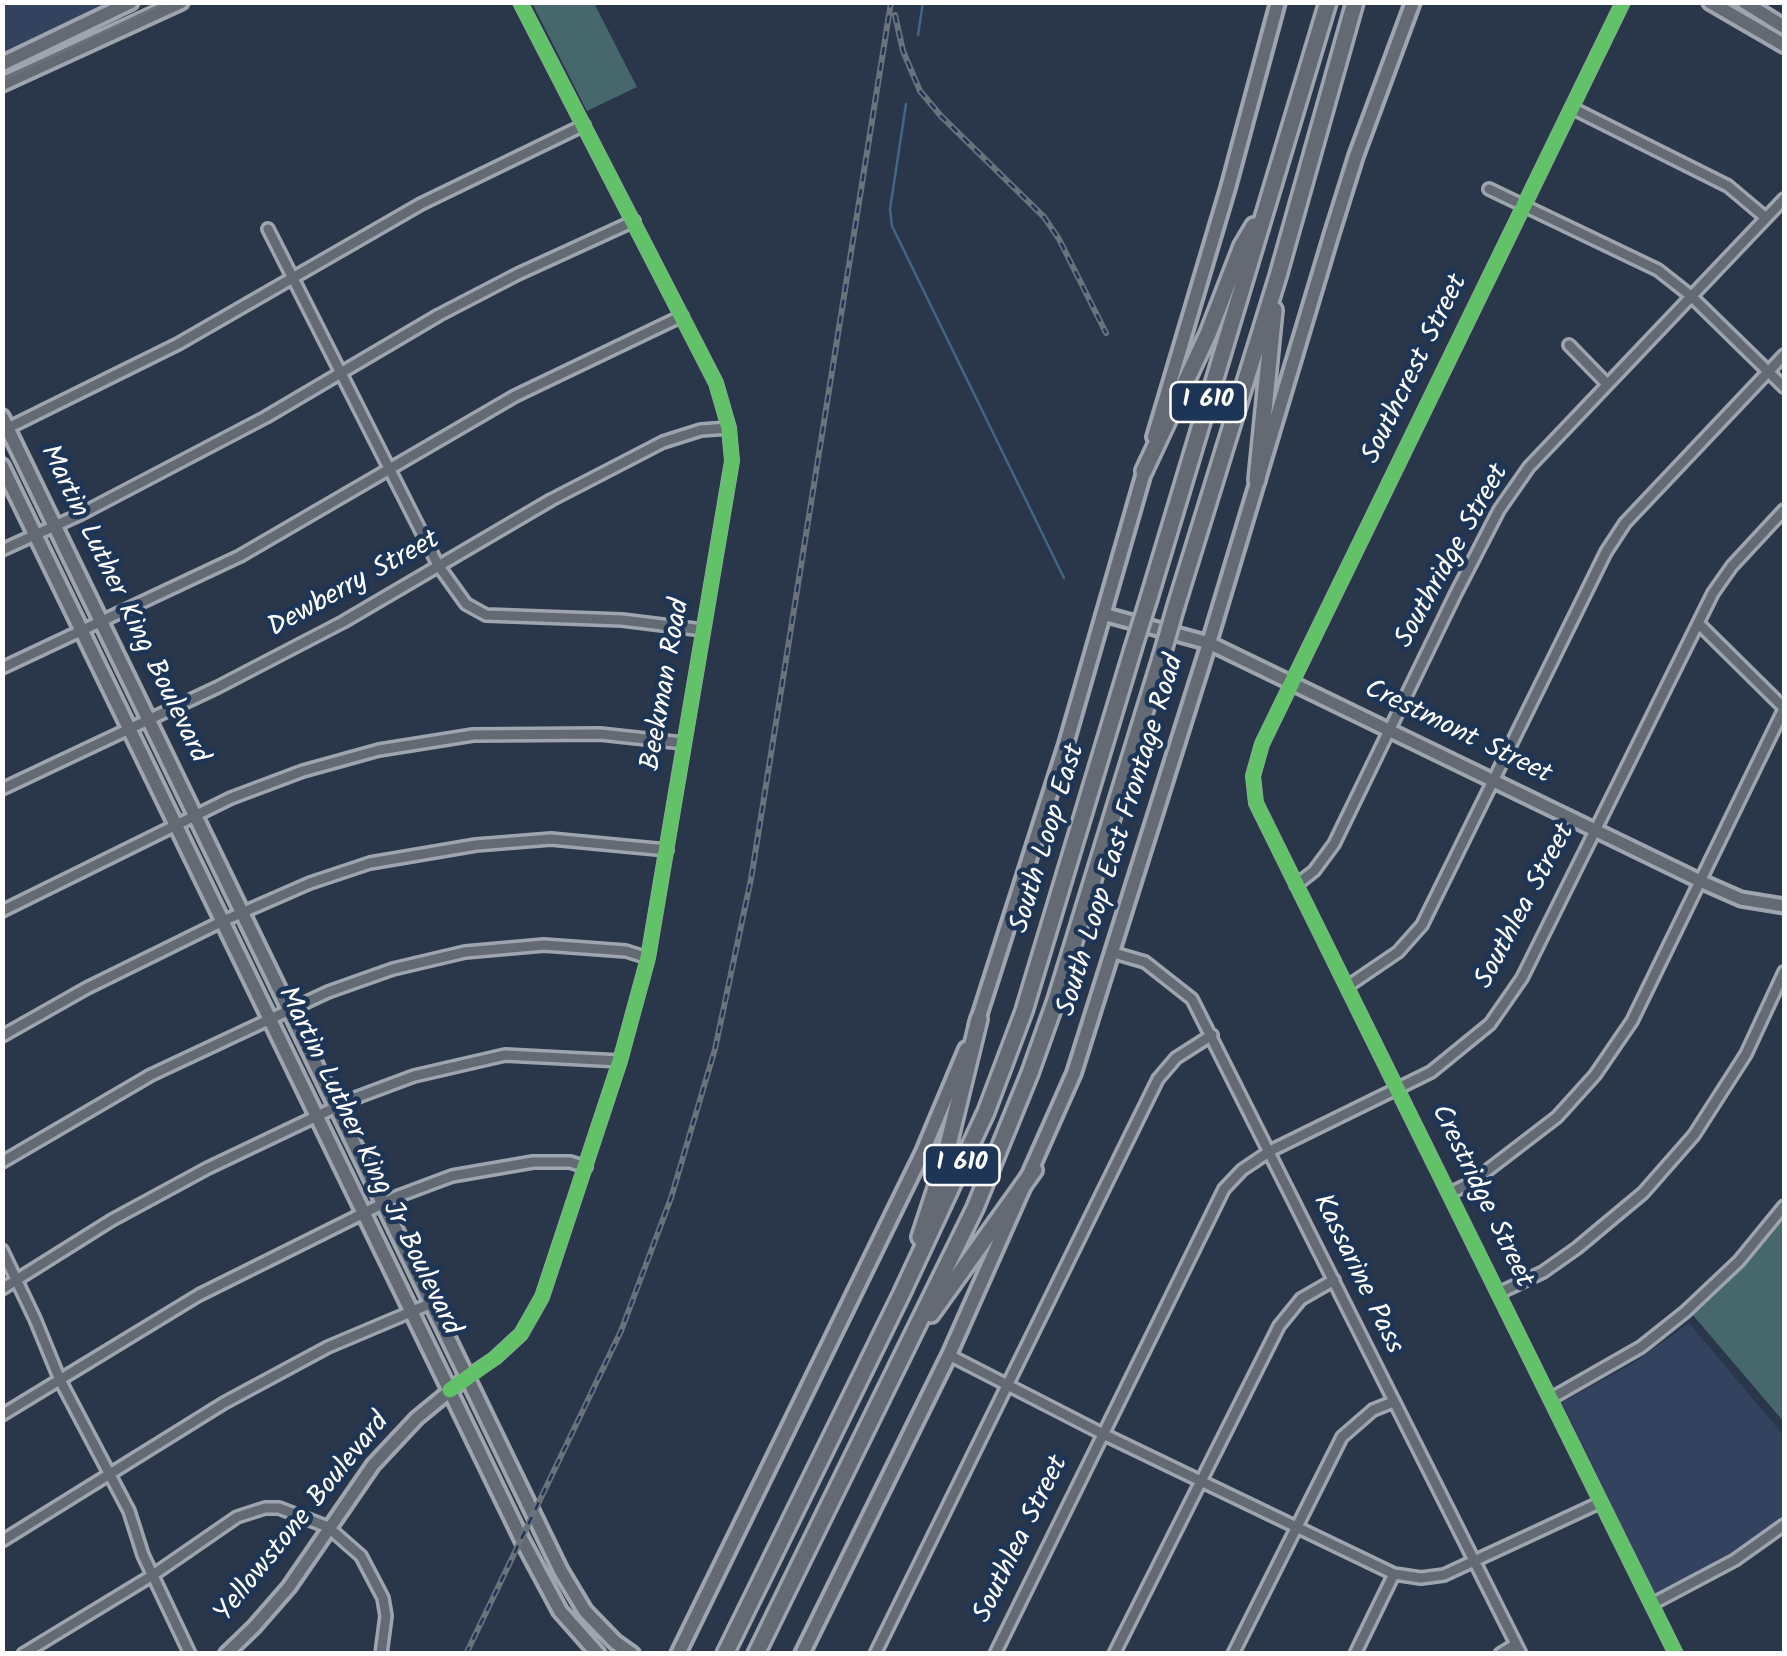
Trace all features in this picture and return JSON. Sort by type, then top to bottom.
[{"type":"highway","name":"South Loop East","points":[[725,1654],[901,1295],[986,1112],[1024,1012],[1328,2]]},
{"type":"highway","name":"South Loop East","points":[[756,1654],[975,1208],[1037,1054],[1278,276],[1355,2]]},
{"type":"highway","points":[[1144,471],[1208,334],[1242,246],[1266,206]]},
{"type":"highway","points":[[1257,480],[1278,276]]},
{"type":"highway","points":[[901,1295],[942,1170],[979,1019]]},
{"type":"highway","points":[[905,1350],[1034,1170]]},
{"type":"main road","points":[[2,64],[130,2]]},
{"type":"main road","points":[[2,84],[180,2]]},
{"type":"main road","points":[[678,1654],[922,1154],[979,1019],[1103,614],[1228,188],[1278,2]]},
{"type":"main road","name":"South Loop East Frontage Road","points":[[802,1654],[949,1355],[1074,1073],[1210,643],[1356,156],[1413,2]]},
{"type":"main road","points":[[1710,2],[1784,45]]},
{"type":"main road","points":[[1744,2],[1784,27]]},
{"type":"main road","name":"Martin Luther King Boulevard","points":[[4,425],[196,816]]},
{"type":"main road","name":"Martin Luther King Boulevard","points":[[2,466],[160,790]]},
{"type":"main road","name":"Martin Luther King Jr Boulevard","points":[[160,790],[543,1581],[577,1633],[598,1654]]},
{"type":"main road","name":"Martin Luther King Jr Boulevard","points":[[196,816],[561,1571],[586,1611],[632,1654]]},
{"type":"main road","points":[[511,1516],[529,1506]]},
{"type":"main road","points":[[686,1654],[719,1581],[722,1563]]},
{"type":"main road","points":[[543,1581],[561,1571]]},
{"type":"main road","points":[[577,1633],[584,1654]]},
{"type":"street","name":"Beekman Road","points":[[467,1377],[520,1334],[542,1297],[620,1062],[648,958],[732,460],[716,383],[520,2]]},
{"type":"street","name":"Southcrest Street","points":[[1258,760],[1262,744],[1623,2]]},
{"type":"street","points":[[1572,108],[1728,186],[1766,218]]},
{"type":"street","points":[[4,425],[178,344],[421,204],[584,125]]},
{"type":"street","points":[[1490,189],[1658,270],[1691,296],[1784,387]]},
{"type":"street","name":"Southridge Street","points":[[1296,885],[1314,871],[1334,844],[1499,510],[1529,467],[1784,198]]},
{"type":"street","points":[[2,550],[250,426],[486,290],[634,221]]},
{"type":"street","points":[[268,229],[438,566],[466,604],[486,614],[622,620],[703,630]]},
{"type":"street","points":[[2,668],[240,556],[515,396],[682,316]]},
{"type":"street","points":[[1569,345],[1607,384]]},
{"type":"street","points":[[1348,986],[1398,952],[1422,925],[1606,552],[1625,523],[1784,355]]},
{"type":"street","name":"Dewberry Street","points":[[2,789],[343,622],[551,500],[663,442],[701,430],[728,428]]},
{"type":"street","name":"Southlea Street","points":[[995,1654],[1224,1189],[1242,1170],[1270,1152],[1431,1072],[1468,1046],[1509,1000],[1698,623],[1732,566],[1784,510]]},
{"type":"street","name":"Crestmont Street","points":[[1103,614],[1210,643],[1700,882],[1740,899],[1784,906]]},
{"type":"street","points":[[1450,1193],[1471,1183],[1557,1117],[1595,1075],[1632,1021],[1784,708],[1698,623]]},
{"type":"street","points":[[2,911],[177,824],[303,771],[379,750],[472,735],[600,734],[683,742]]},
{"type":"street","name":"Crestridge Street","points":[[1258,760],[1254,776],[1256,802],[1676,1654]]},
{"type":"street","points":[[2,1036],[222,920],[370,863],[476,845],[551,839],[667,850]]},
{"type":"street","points":[[2,1162],[150,1074],[328,992],[393,969],[465,952],[544,946],[626,952],[648,958]]},
{"type":"street","name":"Kassarine Pass","points":[[1114,953],[1145,962],[1192,1000],[1518,1649]]},
{"type":"street","points":[[1499,1293],[1543,1272],[1578,1248],[1643,1192],[1668,1164],[1722,1096],[1784,972]]},
{"type":"street","points":[[875,1654],[1158,1079],[1176,1058],[1212,1035]]},
{"type":"street","points":[[2,1289],[112,1220],[208,1168],[414,1076],[505,1056],[620,1062]]},
{"type":"street","points":[[2,1415],[199,1295],[383,1202],[452,1176],[533,1162],[570,1162],[586,1167]]},
{"type":"street","points":[[1550,1399],[1641,1347],[1685,1312],[1739,1262],[1784,1206]]},
{"type":"street","points":[[2,1250],[60,1380],[134,1523],[190,1654]]},
{"type":"street","points":[[1114,1654],[1279,1326],[1301,1299],[1334,1280]]},
{"type":"street","points":[[2,1541],[242,1394],[328,1347],[432,1302]]},
{"type":"street","points":[[949,1355],[1394,1574],[1422,1578],[1444,1575],[1600,1503]]},
{"type":"street","name":"Yellowstone Boulevard","points":[[226,1654],[289,1587],[373,1465],[417,1418],[467,1377]]},
{"type":"street","points":[[1234,1654],[1342,1437],[1374,1410],[1393,1402]]},
{"type":"street","points":[[24,1654],[153,1575],[237,1517],[279,1508],[328,1527],[361,1556],[378,1583],[386,1616],[381,1654]]},
{"type":"street","points":[[1652,1604],[1735,1560],[1784,1525]]},
{"type":"street","points":[[1355,1654],[1394,1574]]},
{"type":"street","points":[[1500,1654],[1518,1649]]},
{"type":"shaded area","points":[[2,3],[121,3],[3,57]]},
{"type":"shaded area","points":[[1689,1323],[1784,1436],[1784,1517],[1742,1548],[1656,1597],[1562,1402],[1631,1365]]},
{"type":"green space","points":[[532,3],[594,3],[637,87],[587,111]]},
{"type":"green space","points":[[1784,1214],[1784,1422],[1692,1314]]},
{"type":"waterway","points":[[918,35],[923,2]]},
{"type":"waterway","points":[[906,104],[890,209],[892,226],[1064,578]]},
{"type":"tram line","points":[[2,80],[167,2]]},
{"type":"railway","points":[[466,1654],[621,1331],[671,1198],[715,1049],[751,879],[891,2]]},
{"type":"railway","points":[[895,15],[903,51],[920,91],[1044,217],[1106,333]]},
{"type":"cycle path","points":[[450,1390],[521,1334],[542,1297],[620,1061],[648,958],[732,461],[729,428],[716,383],[520,2]]},
{"type":"cycle path","points":[[1623,2],[1262,744],[1253,776],[1256,803],[1676,1654]]}]
